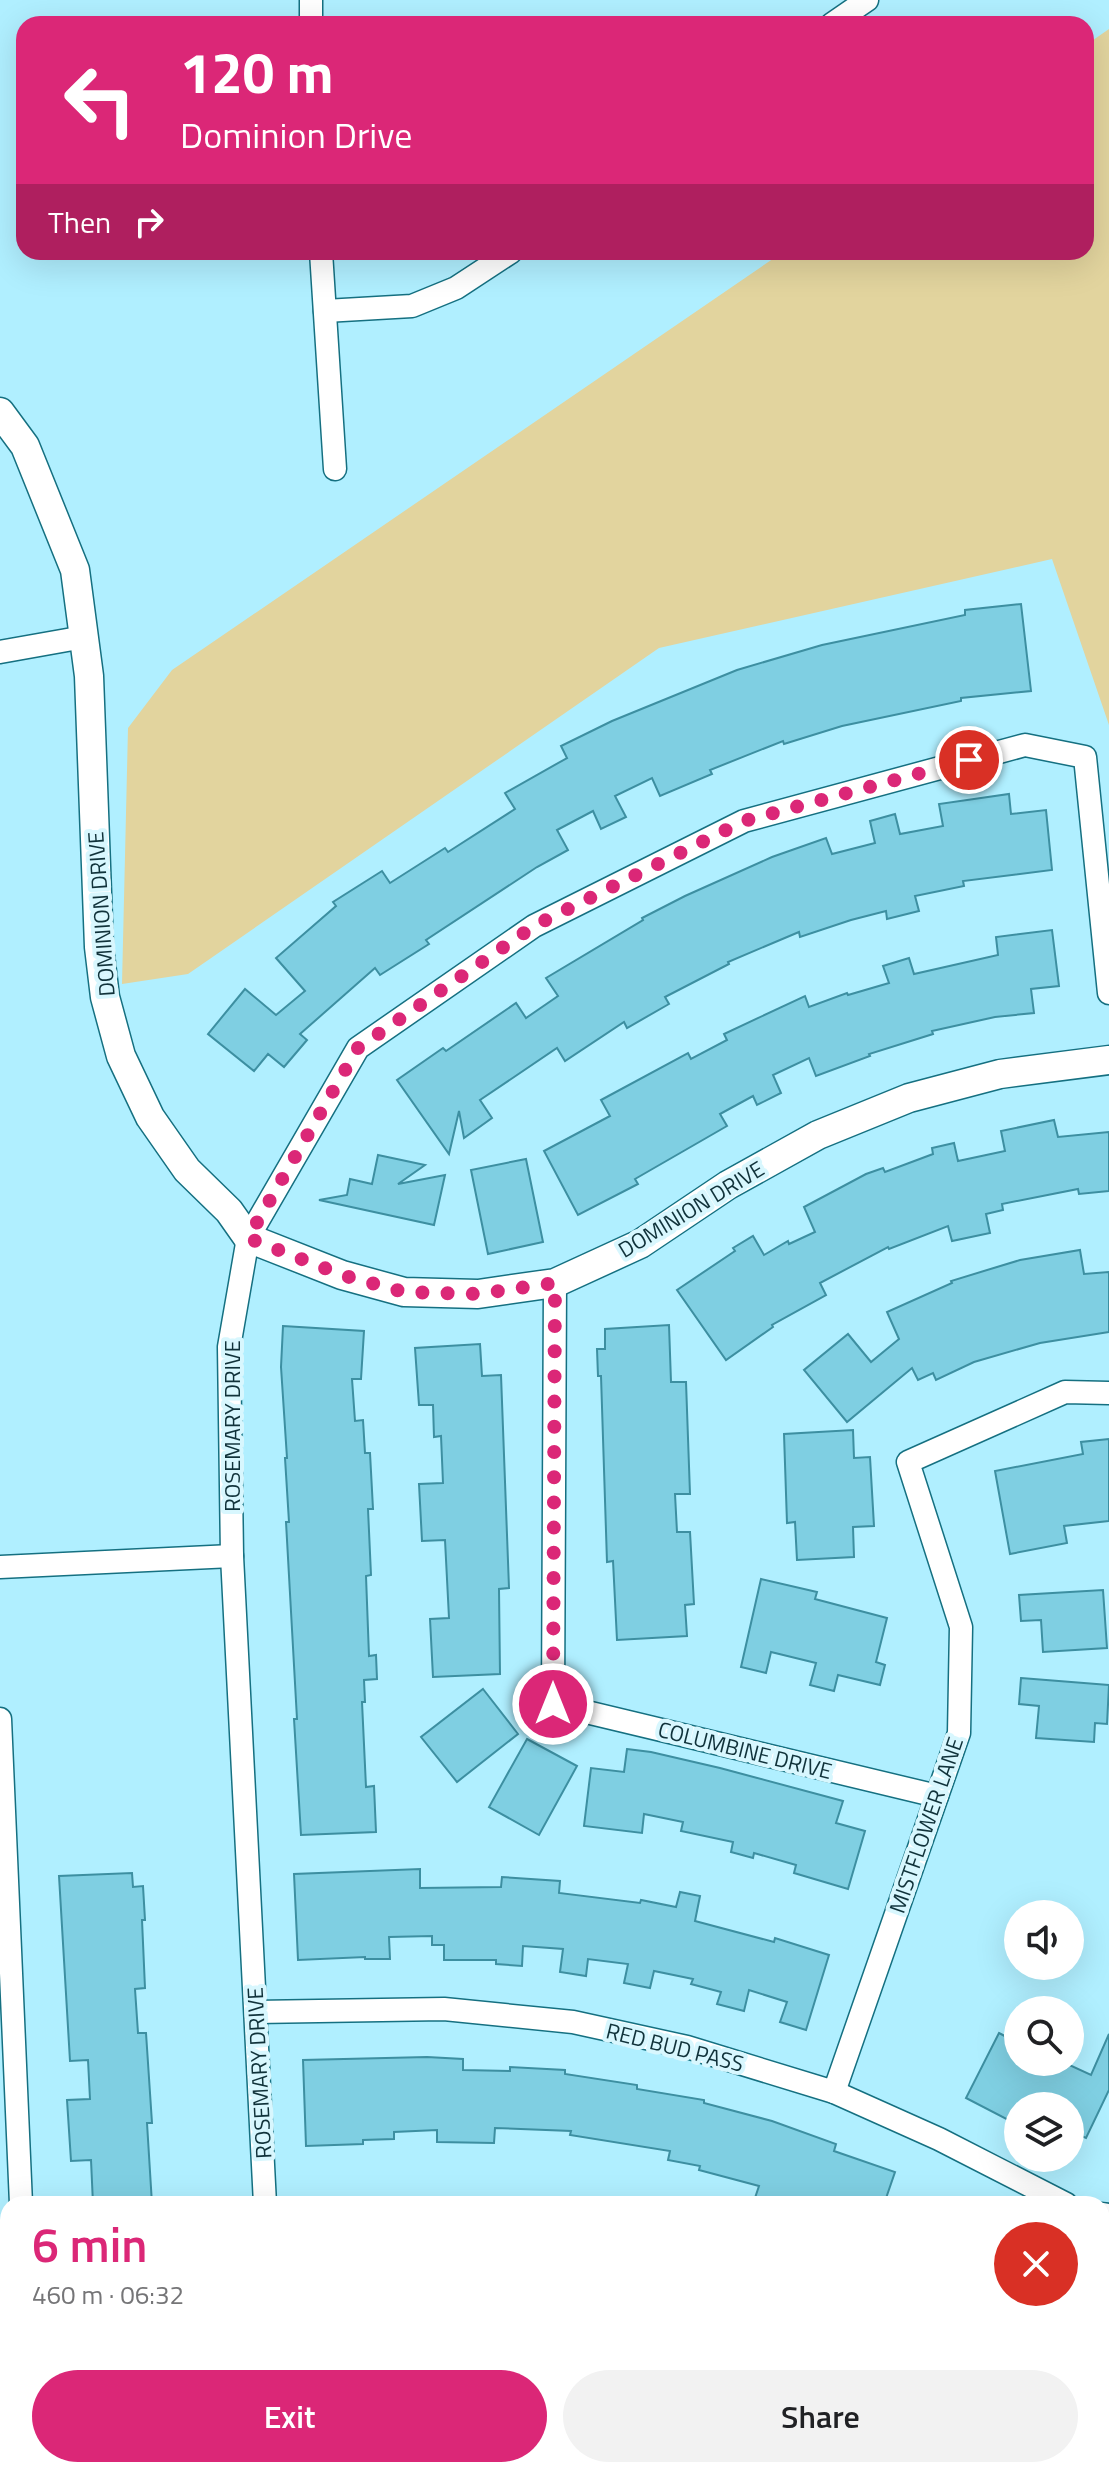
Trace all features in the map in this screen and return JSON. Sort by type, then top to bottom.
[{"type":"street","points":[[844,16],[867,0]]},
{"type":"street","points":[[322,260],[335,469]]},
{"type":"street","points":[[325,311],[412,306],[456,288],[499,260]]},
{"type":"street","name":"DOMINION DRIVE","points":[[0,412],[25,446],[75,570],[89,676],[99,947],[105,997],[121,1056],[150,1117],[187,1170],[229,1211],[248,1238],[342,1275],[404,1292],[478,1294],[555,1283],[640,1244],[728,1185],[818,1135],[909,1098],[1000,1074],[1109,1060]]},
{"type":"street","points":[[0,652],[84,637]]},
{"type":"street","name":"ROSEMARY DRIVE","points":[[265,2196],[232,1556],[229,1347],[248,1238],[358,1048],[534,926],[744,821],[1025,745],[1085,757],[1109,993]]},
{"type":"street","name":"COLUMBINE DRIVE","points":[[555,1283],[553,1704],[937,1796]]},
{"type":"street","name":"MISTFLOWER LANE","points":[[834,2092],[959,1733],[961,1627],[908,1462],[1065,1392],[1109,1393]]},
{"type":"street","points":[[0,1567],[232,1556]]},
{"type":"street","points":[[0,1719],[7,2035],[20,2196]]},
{"type":"street","name":"RED BUD PASS","points":[[256,2012],[444,2009],[573,2022],[687,2047],[834,2092],[939,2139],[1050,2196]]},
{"type":"shaded area","points":[[1109,29],[1109,725],[1052,559],[659,648],[188,974],[122,984],[128,728],[172,670],[771,260],[1094,260],[1094,39]]},
{"type":"building","points":[[1021,604],[1031,691],[961,698],[961,701],[842,726],[784,744],[783,741],[710,770],[712,774],[660,796],[652,778],[615,796],[626,817],[601,829],[593,811],[557,830],[568,850],[426,940],[429,944],[380,975],[375,968],[300,1034],[307,1040],[284,1067],[268,1054],[254,1071],[208,1034],[245,989],[276,1015],[305,991],[276,958],[336,906],[333,902],[382,871],[390,883],[445,848],[448,852],[515,809],[505,793],[567,758],[561,746],[612,721],[737,670],[822,645],[965,615],[965,610]]},
{"type":"building","points":[[1009,794],[1011,814],[1046,810],[1052,870],[963,881],[964,886],[915,896],[919,911],[887,919],[886,911],[800,937],[799,932],[728,962],[665,997],[669,1004],[627,1028],[624,1022],[565,1061],[557,1048],[480,1100],[492,1118],[464,1138],[459,1111],[449,1154],[397,1080],[516,1003],[526,1018],[558,996],[546,978],[642,918],[685,896],[772,857],[826,838],[832,854],[875,843],[870,821],[895,814],[900,834],[943,826],[939,804]]},
{"type":"building","points":[[1052,930],[1059,986],[1031,989],[1034,1013],[995,1017],[932,1031],[933,1034],[869,1054],[816,1076],[809,1058],[773,1075],[781,1093],[757,1105],[753,1096],[720,1114],[727,1126],[635,1179],[638,1184],[578,1215],[544,1151],[610,1116],[601,1100],[688,1053],[691,1059],[727,1040],[724,1034],[805,996],[809,1007],[847,993],[889,983],[883,966],[909,958],[914,974],[998,955],[996,937]]},
{"type":"building","points":[[1054,1120],[1058,1137],[1109,1132],[1109,1191],[1079,1194],[1078,1189],[1002,1204],[1003,1210],[986,1214],[990,1233],[952,1241],[948,1226],[888,1247],[820,1283],[826,1295],[772,1325],[726,1360],[677,1290],[753,1236],[764,1255],[788,1241],[789,1244],[815,1232],[804,1207],[866,1174],[883,1168],[885,1172],[933,1154],[932,1148],[954,1143],[958,1161],[1005,1151],[1001,1131]]},
{"type":"building","points":[[378,1155],[425,1165],[398,1184],[445,1175],[434,1225],[319,1200],[347,1195],[350,1179],[372,1184]]},
{"type":"building","points":[[526,1159],[543,1242],[488,1254],[471,1170]]},
{"type":"building","points":[[1080,1250],[1084,1274],[1109,1272],[1109,1332],[1040,1343],[974,1362],[936,1380],[933,1373],[918,1380],[912,1368],[847,1422],[804,1370],[848,1334],[871,1362],[899,1339],[887,1312],[951,1281],[1020,1260]]},
{"type":"building","points":[[669,1325],[671,1382],[686,1382],[690,1494],[675,1494],[677,1532],[690,1532],[694,1604],[685,1605],[687,1636],[617,1640],[613,1561],[607,1562],[601,1376],[598,1376],[597,1349],[605,1349],[605,1329]]},
{"type":"building","points":[[283,1326],[364,1331],[361,1379],[352,1379],[355,1421],[363,1420],[365,1453],[370,1453],[373,1509],[368,1509],[371,1575],[366,1576],[369,1656],[376,1655],[377,1679],[364,1680],[365,1702],[362,1702],[366,1787],[374,1786],[376,1832],[301,1835],[286,1522],[289,1522],[281,1367]]},
{"type":"building","points":[[480,1344],[482,1376],[501,1375],[509,1588],[499,1589],[500,1674],[433,1677],[430,1619],[449,1618],[445,1540],[422,1541],[419,1484],[443,1483],[441,1436],[434,1437],[433,1405],[419,1405],[415,1348]]},
{"type":"building","points":[[853,1430],[854,1458],[870,1457],[874,1526],[853,1527],[854,1557],[797,1560],[795,1522],[787,1523],[784,1434]]},
{"type":"building","points":[[1109,1439],[1109,1521],[1064,1526],[1067,1543],[1010,1554],[995,1471],[1083,1454],[1081,1442]]},
{"type":"building","points":[[761,1579],[817,1592],[815,1599],[887,1618],[876,1662],[885,1665],[880,1685],[838,1675],[834,1691],[810,1685],[816,1663],[771,1652],[766,1673],[741,1667]]},
{"type":"building","points":[[1103,1590],[1107,1648],[1043,1652],[1041,1620],[1021,1621],[1019,1595]]},
{"type":"building","points":[[1021,1678],[1109,1685],[1107,1724],[1095,1723],[1094,1742],[1036,1738],[1039,1706],[1019,1704]]},
{"type":"building","points":[[483,1689],[518,1734],[457,1782],[421,1737]]},
{"type":"building","points":[[527,1739],[577,1766],[539,1835],[489,1807]]},
{"type":"building","points":[[627,1749],[720,1768],[843,1801],[836,1823],[865,1831],[848,1889],[794,1873],[796,1865],[754,1853],[753,1858],[731,1852],[733,1842],[681,1831],[683,1822],[644,1814],[642,1833],[584,1826],[591,1768],[624,1772]]},
{"type":"building","points":[[420,1869],[420,1888],[501,1887],[502,1877],[560,1881],[559,1893],[640,1903],[641,1900],[676,1907],[680,1892],[700,1896],[695,1921],[774,1942],[775,1938],[829,1955],[806,2030],[780,2022],[787,2002],[749,1990],[744,2011],[717,2004],[721,1992],[691,1984],[693,1979],[654,1971],[650,1988],[624,1983],[628,1964],[588,1959],[586,1976],[560,1972],[563,1949],[523,1946],[522,1966],[496,1964],[496,1960],[444,1960],[444,1945],[432,1945],[432,1936],[389,1937],[390,1959],[298,1960],[294,1874]]},
{"type":"building","points":[[132,1873],[133,1887],[143,1886],[145,1988],[135,1989],[138,2033],[146,2033],[152,2123],[147,2123],[152,2196],[93,2196],[91,2160],[71,2161],[67,2100],[90,2099],[88,2060],[70,2061],[59,1876]]},
{"type":"building","points":[[999,2033],[1004,2036],[1004,2076],[1084,2076],[1084,2072],[1091,2075],[1109,2034],[1109,2090],[1086,2138],[1084,2092],[1004,2092],[1004,2118],[966,2098]]},
{"type":"building","points":[[427,2057],[463,2059],[463,2070],[510,2071],[510,2067],[565,2070],[565,2074],[637,2085],[637,2089],[704,2100],[704,2103],[772,2121],[836,2144],[834,2151],[895,2172],[887,2196],[756,2196],[759,2186],[699,2170],[700,2166],[668,2160],[670,2151],[570,2135],[571,2131],[495,2128],[494,2143],[437,2142],[437,2130],[394,2132],[394,2139],[363,2140],[363,2144],[306,2146],[303,2060]]},
{"type":"route","points":[[553,1704],[555,1283],[478,1294],[404,1292],[342,1275],[248,1238],[358,1048],[534,926],[744,821],[969,760]]}]
